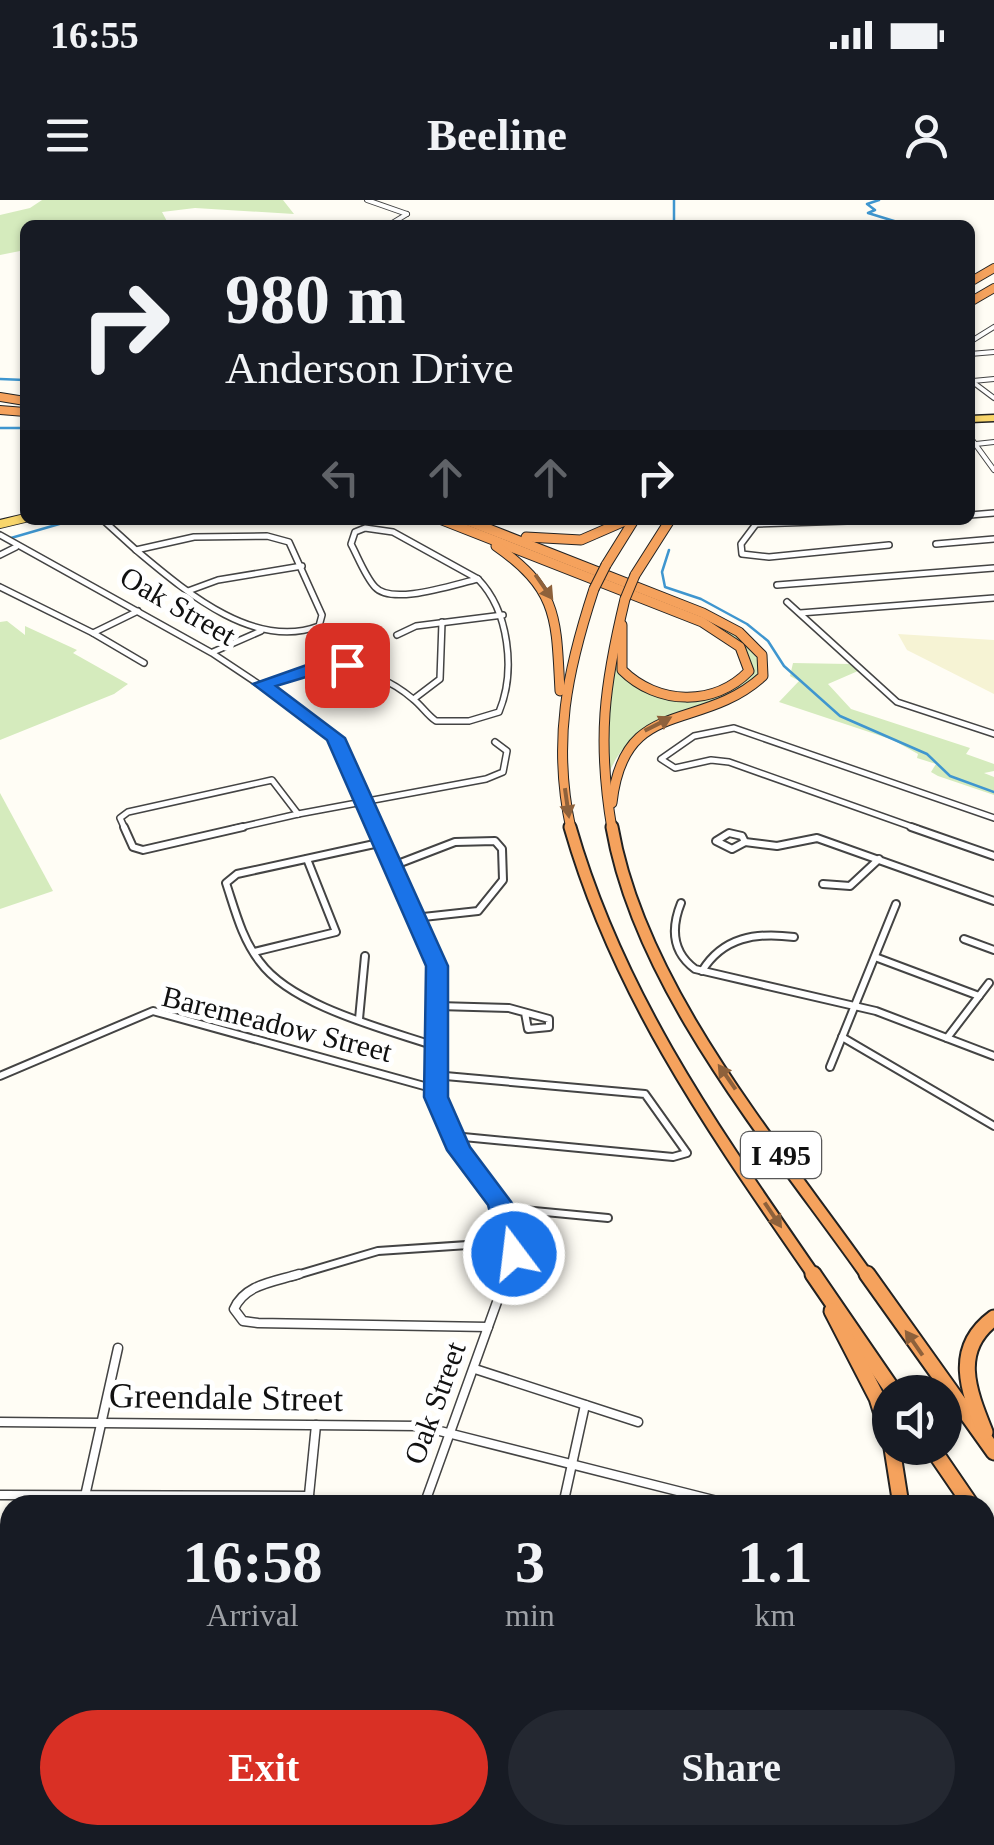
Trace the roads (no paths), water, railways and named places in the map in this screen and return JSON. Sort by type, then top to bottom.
[{"type":"highway","points":[[472,525],[520,561],[549,591],[556,609],[564,706]]},
{"type":"highway","points":[[474,525],[702,622],[740,647],[747,657],[748,671],[740,682],[712,694],[670,695],[640,686],[626,676],[620,664],[624,603]]},
{"type":"highway","points":[[474,525],[703,612],[739,632],[762,655],[763,676],[747,692],[673,716],[632,741],[613,780],[613,837]]},
{"type":"highway","points":[[477,525],[564,542],[600,535],[621,525]]},
{"type":"highway","name":"I 495","points":[[628,525],[594,589],[575,644],[564,706],[568,811],[581,871],[615,964],[677,1075],[882,1375]]},
{"type":"highway","name":"I 495","points":[[667,525],[635,575],[624,603],[607,658],[600,713],[601,767],[613,837],[647,937],[695,1028],[993,1451]]},
{"type":"highway","points":[[820,1285],[872,1388]]},
{"type":"highway","points":[[993,1451],[971,1396],[964,1356],[972,1336],[994,1318]]},
{"type":"highway","points":[[895,1465],[899,1495]]},
{"type":"highway","points":[[944,1465],[965,1495]]},
{"type":"street","points":[[367,200],[407,214],[397,220]]},
{"type":"street","points":[[975,444],[994,442]]},
{"type":"street","points":[[975,444],[993,468]]},
{"type":"street","points":[[108,525],[136,550],[188,591],[261,630],[293,636],[318,626],[322,615],[292,545],[274,537],[188,538],[136,550]]},
{"type":"street","points":[[755,525],[740,548],[742,554],[769,557],[889,545]]},
{"type":"street","points":[[262,684],[341,664],[364,670],[414,698],[436,721],[469,722],[499,712],[504,700],[503,615],[495,596],[478,579],[387,530],[366,528],[350,539],[374,586],[384,594],[406,595],[478,579]]},
{"type":"street","name":"Oak Street","points":[[0,535],[212,653],[335,738],[437,966],[435,1089],[452,1136],[502,1208],[512,1242],[513,1267],[428,1495]]},
{"type":"street","points":[[936,544],[994,540]]},
{"type":"street","points":[[0,555],[18,546]]},
{"type":"street","points":[[188,591],[218,580],[302,566]]},
{"type":"street","points":[[777,585],[994,568]]},
{"type":"street","points":[[0,587],[144,663]]},
{"type":"street","points":[[798,613],[994,598]]},
{"type":"street","points":[[787,602],[897,702],[994,734]]},
{"type":"street","points":[[93,633],[138,611]]},
{"type":"street","points":[[397,635],[442,622],[503,615]]},
{"type":"street","points":[[414,698],[439,683],[442,622]]},
{"type":"street","points":[[212,653],[261,630]]},
{"type":"street","points":[[994,818],[741,729],[723,727],[691,738],[663,756],[662,762],[678,768],[712,760],[730,762],[994,856]]},
{"type":"street","points":[[298,814],[279,784],[272,780],[128,812],[120,818],[133,847],[143,850],[360,800],[499,776],[508,751],[495,742]]},
{"type":"street","points":[[745,842],[742,836],[729,833],[716,841],[732,849],[745,842],[777,846],[814,838],[994,901]]},
{"type":"street","points":[[390,867],[434,849],[476,839],[495,842],[502,849],[503,880],[478,911],[414,918]]},
{"type":"street","points":[[379,843],[227,880],[254,952],[273,976],[359,1019],[435,1046]]},
{"type":"street","points":[[254,952],[336,932],[307,859]]},
{"type":"street","points":[[823,884],[855,884],[878,860]]},
{"type":"street","points":[[681,903],[673,934],[687,964],[702,971],[854,1006],[994,1056]]},
{"type":"street","points":[[830,1067],[896,904]]},
{"type":"street","points":[[702,971],[714,950],[728,942],[778,934],[794,937]]},
{"type":"street","points":[[964,939],[994,950]]},
{"type":"street","points":[[359,1019],[365,956]]},
{"type":"street","points":[[875,957],[979,996]]},
{"type":"street","points":[[947,1038],[988,983]]},
{"type":"street","points":[[438,1006],[525,1013]]},
{"type":"street","name":"Baremeadow Street","points":[[0,1076],[153,1011],[435,1089]]},
{"type":"street","points":[[842,1036],[994,1126]]},
{"type":"street","points":[[434,1075],[645,1094],[687,1153],[673,1158],[452,1136]]},
{"type":"street","points":[[502,1208],[608,1218]]},
{"type":"street","points":[[488,1327],[248,1322],[238,1317],[234,1305],[252,1288],[378,1250],[512,1242]]},
{"type":"street","points":[[85,1495],[118,1348]]},
{"type":"street","points":[[475,1368],[638,1422]]},
{"type":"street","points":[[565,1495],[585,1405]]},
{"type":"street","name":"Greendale Street","points":[[0,1422],[420,1426],[694,1495]]},
{"type":"street","points":[[309,1495],[316,1425]]},
{"type":"waterway","points":[[674,200],[674,220]]},
{"type":"waterway","points":[[879,200],[867,204],[875,210],[868,213],[891,220]]},
{"type":"waterway","points":[[0,379],[20,380]]},
{"type":"waterway","points":[[0,428],[20,428]]},
{"type":"waterway","points":[[11,538],[56,525]]},
{"type":"waterway","points":[[669,550],[662,572],[665,587],[701,599],[747,624],[768,641],[784,666],[840,716],[927,754],[950,776],[994,792]]}]
